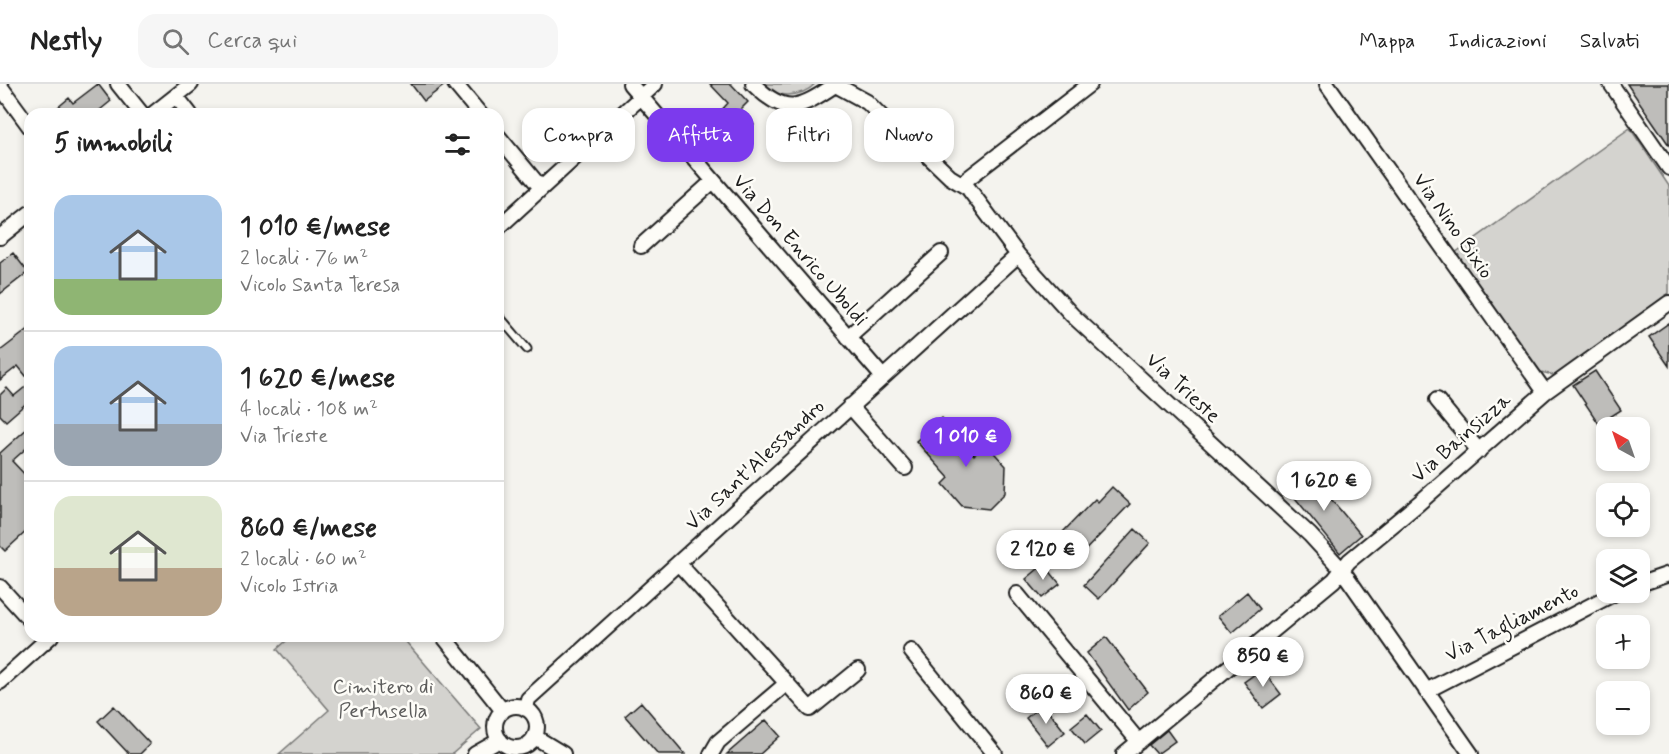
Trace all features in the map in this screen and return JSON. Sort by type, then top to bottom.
[{"type":"street","points":[[118,84],[137,108]]},
{"type":"street","points":[[161,108],[191,84]]},
{"type":"street","points":[[455,84],[475,108]]},
{"type":"street","name":"Via Don Enrico Uboldi","points":[[630,84],[712,182],[882,376]]},
{"type":"street","points":[[504,222],[655,84]]},
{"type":"street","points":[[753,84],[771,102],[789,107],[805,103],[834,85]]},
{"type":"street","points":[[962,183],[1090,84]]},
{"type":"street","name":"Via Nino Bixio","points":[[1327,84],[1545,392]]},
{"type":"street","points":[[1611,84],[1669,168]]},
{"type":"street","name":"Via Trieste","points":[[834,85],[867,102],[908,143],[924,152],[950,177],[962,183],[1003,232],[1017,255],[1072,315],[1261,489],[1342,570],[1471,754]]},
{"type":"street","points":[[0,86],[24,119]]},
{"type":"street","points":[[176,96],[185,108]]},
{"type":"street","points":[[504,143],[540,188]]},
{"type":"street","points":[[641,246],[712,182]]},
{"type":"street","points":[[0,237],[24,218]]},
{"type":"street","points":[[848,337],[941,253]]},
{"type":"street","name":"Via Sant'Alessandro","points":[[526,709],[528,699],[1017,255]]},
{"type":"street","name":"Via Bainsizza","points":[[1124,754],[1140,747],[1334,580],[1349,561],[1545,392],[1669,303]]},
{"type":"street","points":[[1437,400],[1479,451]]},
{"type":"street","points":[[850,406],[905,468]]},
{"type":"street","points":[[679,564],[810,709],[858,670]]},
{"type":"street","points":[[1650,581],[1669,574]]},
{"type":"street","points":[[0,587],[24,613]]},
{"type":"street","points":[[1017,594],[1140,747]]},
{"type":"street","name":"Via Tagliamento","points":[[1426,691],[1596,603]]},
{"type":"street","points":[[0,682],[43,642]]},
{"type":"street","points":[[448,642],[503,711]]},
{"type":"street","points":[[911,651],[995,754]]},
{"type":"street","points":[[711,754],[718,742],[787,683]]},
{"type":"street","points":[[513,706],[526,709],[535,718],[535,737],[526,745],[519,747],[506,745],[500,740],[495,726],[503,711],[513,706]]},
{"type":"street","points":[[535,737],[563,754]]},
{"type":"street","points":[[475,754],[500,740]]},
{"type":"lane","points":[[504,322],[527,349]]},
{"type":"green space","points":[[761,84],[815,84],[803,92],[788,95],[773,92]]},
{"type":"green space","points":[[1630,128],[1669,186],[1669,293],[1557,376],[1537,371],[1455,253]]},
{"type":"green space","name":"Cimitero di Pertusella","points":[[285,642],[406,642],[481,729],[452,754],[279,754],[329,710],[277,649]]},
{"type":"building","points":[[98,84],[111,101],[102,108],[57,108],[69,98],[73,103]]},
{"type":"building","points":[[411,84],[446,84],[424,101]]},
{"type":"building","points":[[710,84],[731,84],[748,102],[742,108],[723,108],[728,103]]},
{"type":"building","points":[[1627,84],[1669,84],[1669,145]]},
{"type":"building","points":[[13,253],[24,267],[24,275],[0,294],[0,263]]},
{"type":"building","points":[[1669,323],[1669,366],[1649,337]]},
{"type":"building","points":[[24,333],[24,374],[18,366],[0,380],[0,351]]},
{"type":"building","points":[[1595,371],[1621,410],[1610,417],[1596,417],[1596,420],[1573,385]]},
{"type":"building","points":[[7,388],[14,396],[24,388],[24,405],[6,421],[0,415],[0,395]]},
{"type":"building","points":[[942,418],[974,455],[986,444],[1006,466],[1005,493],[989,509],[962,506],[943,484],[949,478],[916,441]]},
{"type":"building","points":[[24,431],[24,450],[12,461],[24,474],[24,534],[5,551],[0,546],[0,453]]},
{"type":"building","points":[[1307,470],[1361,535],[1340,553],[1287,488]]},
{"type":"building","points":[[1112,487],[1130,504],[1071,565],[1054,550],[1067,536],[1063,532],[1095,499],[1098,502]]},
{"type":"building","points":[[1135,529],[1150,543],[1099,599],[1084,585]]},
{"type":"building","points":[[1044,564],[1060,584],[1042,598],[1026,579]]},
{"type":"building","points":[[1247,592],[1260,609],[1232,633],[1218,616]]},
{"type":"building","points":[[1106,637],[1148,692],[1128,710],[1087,653]]},
{"type":"building","points":[[1262,669],[1281,694],[1263,708],[1244,682]]},
{"type":"building","points":[[641,702],[685,754],[658,754],[625,716]]},
{"type":"building","points":[[1043,704],[1065,732],[1048,746],[1026,718]]},
{"type":"building","points":[[114,706],[150,744],[140,754],[129,754],[98,721]]},
{"type":"building","points":[[1087,714],[1101,731],[1085,744],[1071,727]]},
{"type":"building","points":[[766,720],[780,736],[760,754],[727,754]]},
{"type":"building","points":[[1167,730],[1175,741],[1157,754],[1149,745]]}]
